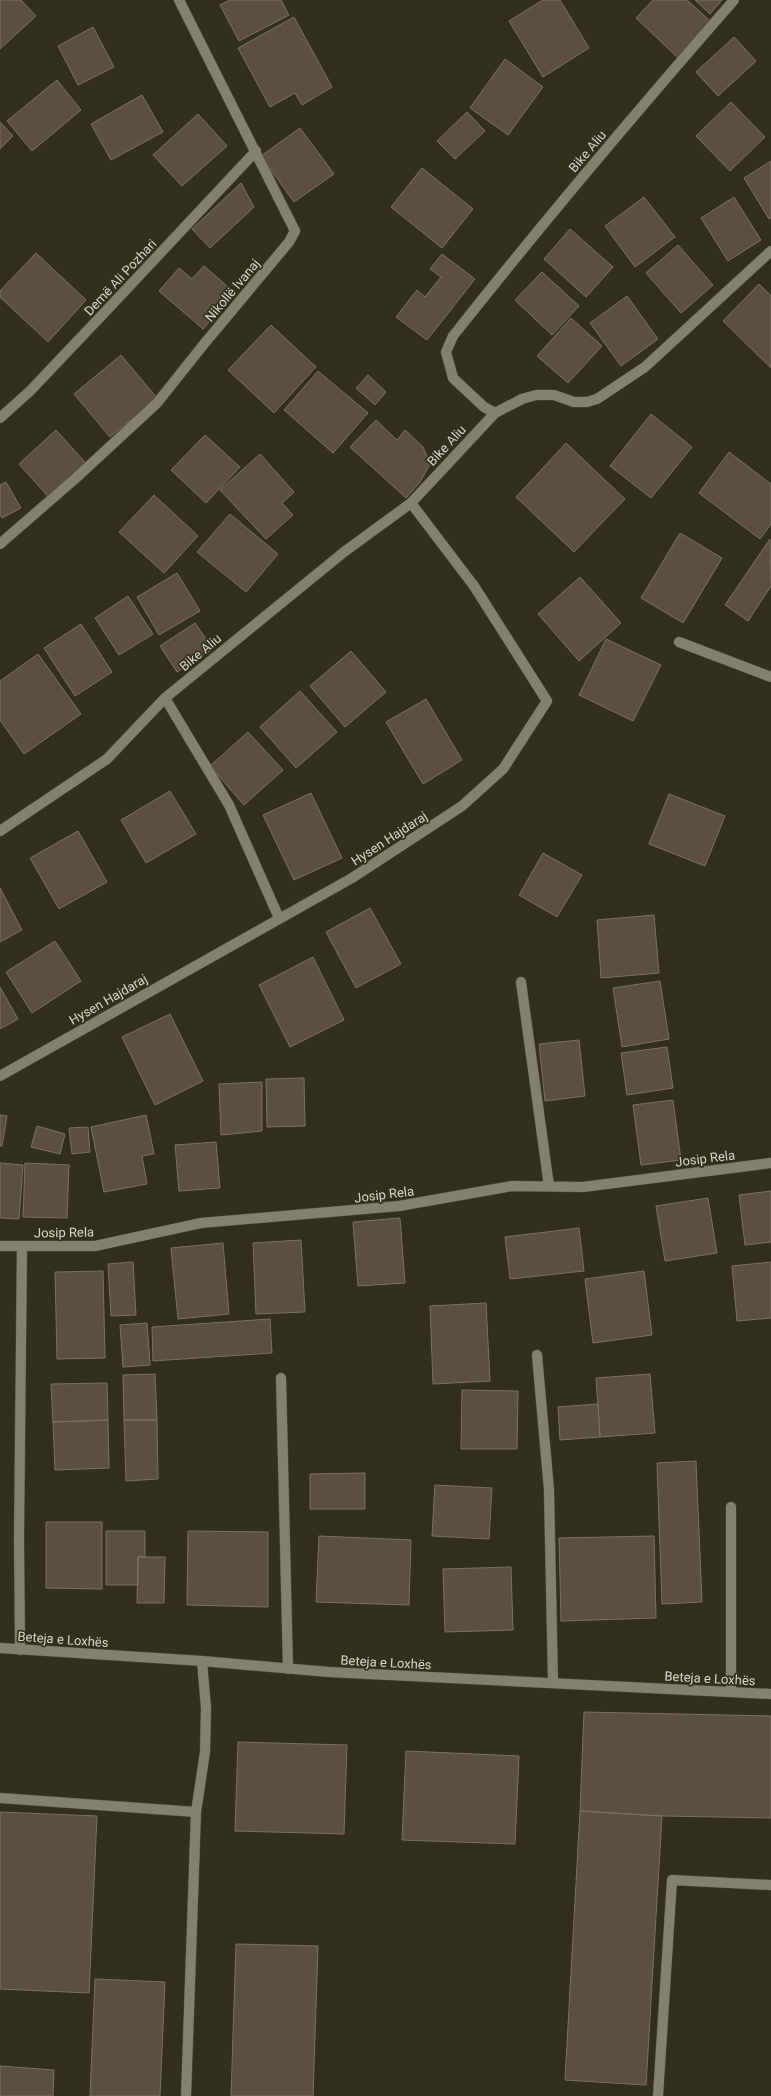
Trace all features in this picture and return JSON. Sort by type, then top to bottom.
[{"type":"street","name":"Nikollë Ivanaj","points":[[0,544],[77,477],[157,402],[289,242],[295,231],[179,0]]},
{"type":"street","name":"Bike Aliu","points":[[0,831],[107,759],[165,698],[344,552],[411,503],[495,413],[484,407],[453,378],[446,352],[453,336],[615,137],[734,0]]},
{"type":"street","name":"Demë Ali Pozhari","points":[[0,418],[30,391],[95,324],[256,151]]},
{"type":"street","points":[[495,413],[522,399],[536,395],[554,395],[580,402],[597,399],[645,367],[771,251]]},
{"type":"street","name":"Hysen Hajdaraj","points":[[0,1076],[352,878],[462,806],[503,769],[547,701],[474,586],[411,503]]},
{"type":"street","points":[[679,642],[771,677]]},
{"type":"street","points":[[165,698],[229,805],[279,918]]},
{"type":"street","points":[[521,982],[549,1186]]},
{"type":"street","name":"Josip Rela","points":[[0,1246],[95,1246],[202,1223],[399,1206],[512,1186],[583,1187],[771,1163]]},
{"type":"street","points":[[20,1650],[18,1537],[22,1246]]},
{"type":"street","points":[[537,1355],[549,1490],[553,1683]]},
{"type":"street","points":[[281,1378],[288,1668]]},
{"type":"street","points":[[731,1507],[731,1691]]},
{"type":"street","name":"Beteja e Loxhës","points":[[0,1648],[288,1668],[771,1694]]},
{"type":"street","points":[[186,2096],[196,1812],[205,1752],[206,1708],[202,1661]]},
{"type":"street","points":[[0,1798],[196,1812]]},
{"type":"street","points":[[658,2096],[672,1880],[771,1885]]},
{"type":"building","points":[[0,0],[21,0],[36,16],[0,49]]},
{"type":"building","points":[[230,0],[281,0],[289,15],[239,41],[220,5]]},
{"type":"building","points":[[543,0],[560,0],[589,48],[543,77],[509,21]]},
{"type":"building","points":[[653,0],[687,0],[711,22],[678,58],[636,18]]},
{"type":"building","points":[[695,0],[722,0],[710,14]]},
{"type":"building","points":[[294,17],[332,87],[302,105],[295,93],[270,107],[238,48]]},
{"type":"building","points":[[93,27],[114,67],[78,85],[58,46]]},
{"type":"building","points":[[734,37],[756,61],[718,96],[696,72]]},
{"type":"building","points":[[505,59],[543,87],[508,135],[470,108]]},
{"type":"building","points":[[57,80],[81,110],[32,151],[7,121]]},
{"type":"building","points":[[142,95],[163,132],[111,160],[91,124]]},
{"type":"building","points":[[731,102],[765,137],[730,171],[696,136]]},
{"type":"building","points":[[467,112],[485,131],[455,159],[437,141]]},
{"type":"building","points":[[198,114],[227,146],[182,186],[153,155]]},
{"type":"building","points":[[0,122],[13,136],[0,149]]},
{"type":"building","points":[[300,128],[334,174],[294,202],[261,156]]},
{"type":"building","points":[[771,161],[771,218],[769,219],[744,178]]},
{"type":"building","points":[[422,168],[473,209],[442,248],[391,207]]},
{"type":"building","points":[[241,183],[254,207],[210,248],[192,229]]},
{"type":"building","points":[[644,197],[675,237],[635,267],[605,226]]},
{"type":"building","points":[[734,197],[761,240],[728,261],[701,218]]},
{"type":"building","points":[[570,229],[613,267],[586,297],[544,259]]},
{"type":"building","points":[[678,245],[713,285],[681,313],[646,273]]},
{"type":"building","points":[[36,253],[86,300],[48,342],[0,297],[0,291]]},
{"type":"building","points":[[442,254],[475,279],[427,340],[396,317],[417,290],[425,297],[441,277],[430,269]]},
{"type":"building","points":[[204,266],[235,293],[203,329],[159,291],[179,268],[192,279]]},
{"type":"building","points":[[542,272],[579,306],[552,335],[515,300]]},
{"type":"building","points":[[759,284],[771,296],[771,368],[723,321]]},
{"type":"building","points":[[627,296],[658,339],[621,366],[590,323]]},
{"type":"building","points":[[571,318],[602,346],[568,383],[537,356]]},
{"type":"building","points":[[271,325],[316,367],[274,413],[228,370]]},
{"type":"building","points":[[121,355],[157,398],[110,437],[74,394]]},
{"type":"building","points":[[318,371],[368,413],[333,453],[284,410]]},
{"type":"building","points":[[368,375],[386,392],[375,405],[356,388]]},
{"type":"building","points":[[651,414],[692,447],[651,498],[610,466]]},
{"type":"building","points":[[376,420],[397,440],[405,430],[423,447],[430,464],[420,482],[406,498],[350,447]]},
{"type":"building","points":[[56,430],[91,469],[54,503],[19,464]]},
{"type":"building","points":[[205,435],[240,467],[206,503],[171,470]]},
{"type":"building","points":[[566,443],[625,499],[574,552],[516,497]]},
{"type":"building","points":[[729,452],[771,484],[771,524],[760,539],[699,493]]},
{"type":"building","points":[[260,454],[294,492],[282,503],[293,515],[266,539],[220,490]]},
{"type":"building","points":[[6,482],[21,508],[2,518],[0,515],[0,485]]},
{"type":"building","points":[[154,495],[198,536],[164,573],[119,532]]},
{"type":"building","points":[[230,514],[278,554],[246,592],[197,552]]},
{"type":"building","points":[[680,533],[722,558],[683,623],[641,598]]},
{"type":"building","points":[[770,539],[771,586],[748,621],[725,605]]},
{"type":"building","points":[[177,573],[200,611],[159,635],[137,597]]},
{"type":"building","points":[[580,577],[621,623],[579,661],[538,614]]},
{"type":"building","points":[[128,596],[153,634],[119,655],[95,618]]},
{"type":"building","points":[[195,623],[213,649],[177,672],[160,646]]},
{"type":"building","points":[[81,624],[112,672],[75,696],[44,648]]},
{"type":"building","points":[[606,639],[661,665],[633,721],[579,695]]},
{"type":"building","points":[[351,651],[386,692],[345,727],[310,686]]},
{"type":"building","points":[[38,654],[81,714],[24,754],[0,720],[0,681]]},
{"type":"building","points":[[300,691],[337,732],[296,768],[260,727]]},
{"type":"building","points":[[426,699],[462,760],[423,784],[386,722]]},
{"type":"building","points":[[248,732],[283,770],[244,805],[210,766]]},
{"type":"building","points":[[170,791],[196,834],[146,863],[121,820]]},
{"type":"building","points":[[311,793],[342,858],[294,880],[263,815]]},
{"type":"building","points":[[669,794],[725,816],[705,866],[649,844]]},
{"type":"building","points":[[78,831],[107,882],[59,909],[30,858]]},
{"type":"building","points":[[543,853],[582,875],[557,917],[519,895]]},
{"type":"building","points":[[0,888],[22,930],[0,942]]},
{"type":"building","points":[[370,908],[401,964],[356,988],[326,932]]},
{"type":"building","points":[[654,915],[659,973],[601,978],[597,920]]},
{"type":"building","points":[[55,941],[81,981],[32,1013],[6,972]]},
{"type":"building","points":[[313,957],[344,1020],[290,1047],[259,985]]},
{"type":"building","points":[[660,981],[669,1039],[622,1047],[613,988]]},
{"type":"building","points":[[0,987],[18,1019],[0,1029]]},
{"type":"building","points":[[170,1014],[203,1081],[155,1105],[122,1037]]},
{"type":"building","points":[[579,1040],[585,1096],[545,1101],[539,1044]]},
{"type":"building","points":[[667,1047],[673,1088],[627,1095],[621,1053]]},
{"type":"building","points":[[304,1078],[305,1126],[267,1127],[266,1079]]},
{"type":"building","points":[[262,1082],[262,1131],[221,1135],[219,1084]]},
{"type":"building","points":[[673,1100],[681,1160],[641,1165],[633,1105]]},
{"type":"building","points":[[0,1115],[7,1116],[2,1146],[0,1146]]},
{"type":"building","points":[[146,1115],[154,1154],[142,1156],[147,1184],[104,1192],[91,1127]]},
{"type":"building","points":[[37,1126],[65,1134],[60,1154],[31,1147]]},
{"type":"building","points":[[88,1127],[90,1152],[72,1154],[69,1128]]},
{"type":"building","points":[[216,1142],[220,1188],[179,1191],[175,1145]]},
{"type":"building","points":[[0,1163],[23,1165],[19,1219],[0,1218]]},
{"type":"building","points":[[25,1163],[69,1165],[67,1218],[23,1217]]},
{"type":"building","points":[[771,1191],[771,1242],[745,1245],[739,1195]]},
{"type":"building","points":[[708,1198],[717,1253],[665,1261],[656,1206]]},
{"type":"building","points":[[400,1218],[405,1283],[358,1286],[353,1222]]},
{"type":"building","points":[[579,1228],[584,1271],[510,1279],[505,1237]]},
{"type":"building","points":[[301,1240],[305,1312],[256,1314],[253,1243]]},
{"type":"building","points":[[223,1243],[229,1314],[178,1319],[171,1248]]},
{"type":"building","points":[[133,1262],[136,1315],[111,1316],[108,1264]]},
{"type":"building","points":[[771,1262],[771,1318],[737,1321],[732,1266]]},
{"type":"building","points":[[103,1271],[105,1358],[57,1359],[55,1272]]},
{"type":"building","points":[[644,1271],[652,1335],[593,1343],[585,1279]]},
{"type":"building","points":[[486,1303],[490,1381],[433,1384],[430,1306]]},
{"type":"building","points":[[270,1319],[272,1353],[153,1361],[152,1327]]},
{"type":"building","points":[[147,1323],[150,1365],[123,1367],[120,1325]]},
{"type":"building","points":[[155,1374],[157,1420],[124,1420],[123,1375]]},
{"type":"building","points":[[650,1374],[655,1433],[600,1437],[596,1378]]},
{"type":"building","points":[[107,1383],[108,1420],[53,1422],[51,1384]]},
{"type":"building","points":[[462,1390],[518,1391],[517,1449],[461,1449]]},
{"type":"building","points":[[598,1404],[600,1437],[560,1440],[558,1407]]},
{"type":"building","points":[[108,1420],[109,1468],[55,1470],[53,1422]]},
{"type":"building","points":[[124,1420],[157,1420],[158,1479],[126,1481]]},
{"type":"building","points":[[696,1461],[702,1602],[662,1604],[657,1463]]},
{"type":"building","points":[[365,1473],[365,1509],[310,1509],[310,1474]]},
{"type":"building","points":[[435,1485],[492,1488],[489,1539],[432,1536]]},
{"type":"building","points":[[46,1522],[102,1522],[102,1589],[46,1588]]},
{"type":"building","points":[[106,1531],[145,1531],[145,1557],[138,1557],[138,1585],[106,1585]]},
{"type":"building","points":[[188,1531],[268,1532],[268,1607],[187,1605]]},
{"type":"building","points":[[319,1536],[411,1540],[409,1605],[316,1602]]},
{"type":"building","points":[[654,1536],[656,1618],[561,1621],[559,1538]]},
{"type":"building","points":[[138,1557],[165,1557],[164,1603],[137,1603]]},
{"type":"building","points":[[511,1567],[513,1630],[445,1632],[443,1569]]},
{"type":"building","points":[[584,1712],[771,1716],[771,1818],[662,1816],[580,1811]]},
{"type":"building","points":[[238,1742],[347,1745],[344,1834],[235,1831]]},
{"type":"building","points":[[406,1751],[519,1756],[515,1844],[402,1840]]},
{"type":"building","points":[[580,1811],[662,1816],[646,2085],[565,2080]]},
{"type":"building","points":[[0,1812],[97,1816],[89,1993],[0,1989]]},
{"type":"building","points":[[236,1944],[318,1946],[313,2096],[231,2096]]},
{"type":"building","points":[[95,1979],[165,1982],[160,2096],[90,2096]]},
{"type":"building","points":[[0,2066],[54,2070],[53,2096],[0,2096]]}]
